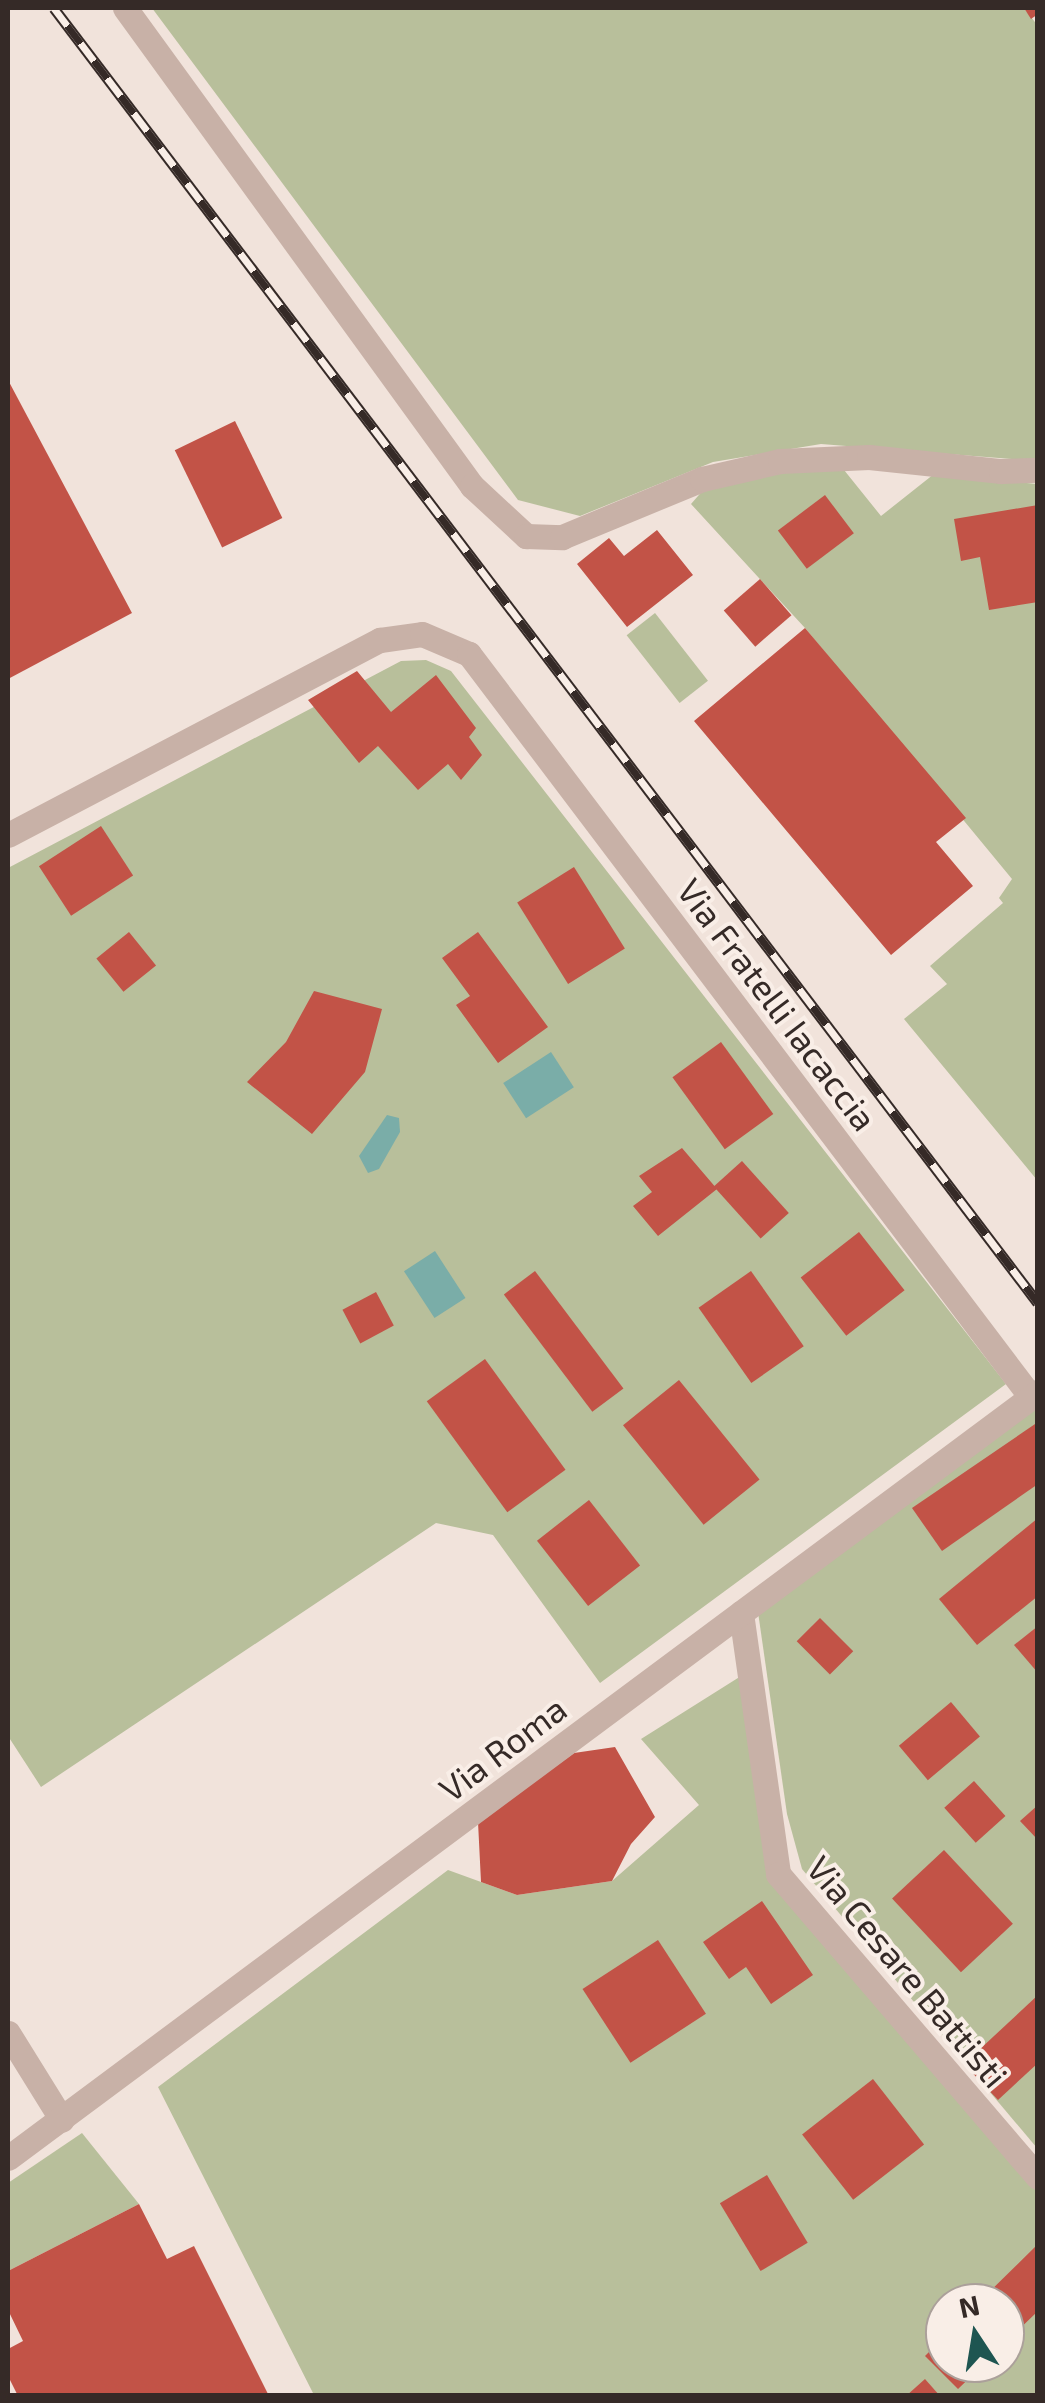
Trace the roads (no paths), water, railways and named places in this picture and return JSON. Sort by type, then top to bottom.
[{"type":"street","points":[[125,8],[472,486],[526,536],[562,537],[702,480],[780,462],[869,457],[1001,471],[1038,470]]},
{"type":"street","name":"Via Fratelli Iacaccia","points":[[8,835],[380,640],[422,634],[469,654],[1034,1394]]},
{"type":"street","name":"Via Roma","points":[[8,2158],[1034,1394]]},
{"type":"street","name":"Via Cesare Battisti","points":[[741,1613],[778,1874],[1038,2177]]},
{"type":"street","points":[[8,2033],[62,2120]]},
{"type":"water","points":[[551,1052],[574,1087],[526,1118],[503,1083]]},
{"type":"water","points":[[387,1115],[399,1118],[400,1132],[379,1169],[368,1173],[359,1156]]},
{"type":"water","points":[[435,1251],[465,1298],[434,1318],[404,1271]]},
{"type":"railway","points":[[54,8],[1038,1303]]}]
